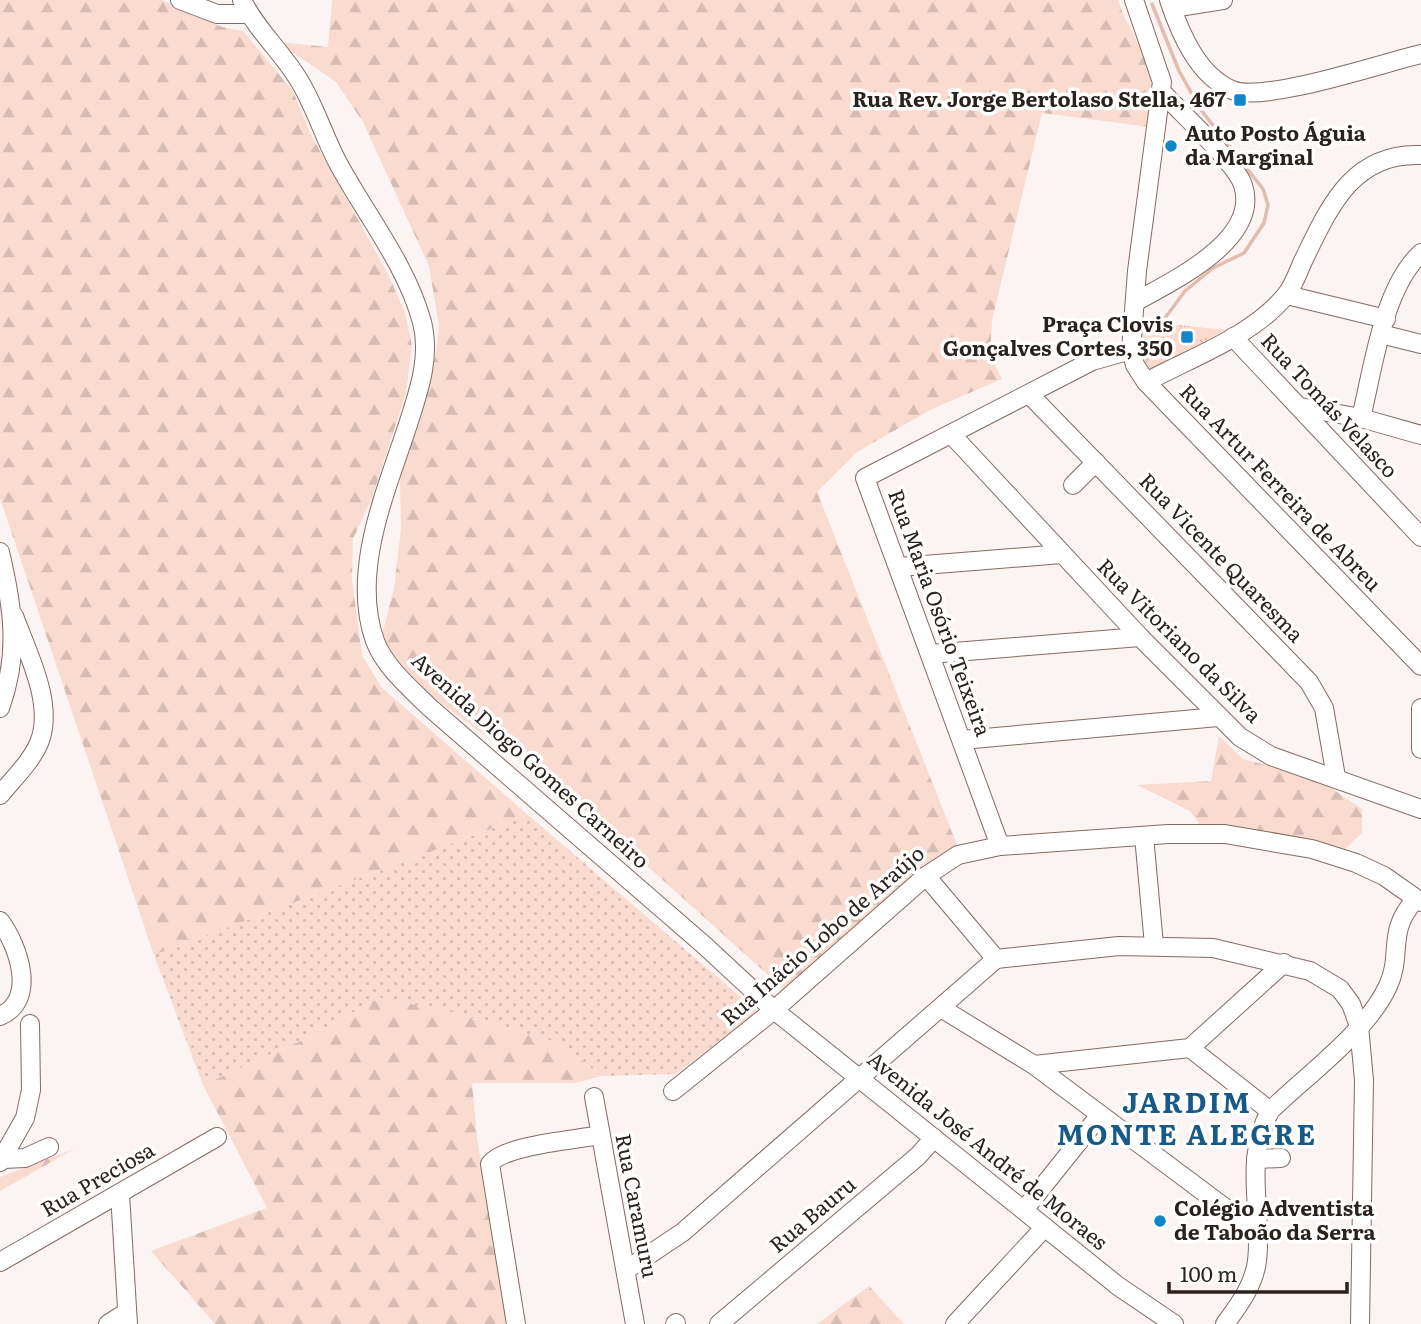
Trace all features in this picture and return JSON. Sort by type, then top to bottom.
[{"type":"street","points":[[180,0],[217,14],[245,7]]},
{"type":"street","name":"Rua Artur Ferreira de Abreu","points":[[1134,0],[1160,72],[1162,92],[1135,302],[1131,350],[1135,365],[1146,382],[1421,666]]},
{"type":"street","points":[[1223,0],[1170,4],[1188,45],[1209,75],[1221,84],[1242,93],[1294,86],[1421,54]]},
{"type":"street","name":"Avenida Diogo Gomes Carneiro","points":[[245,7],[306,91],[338,162],[403,275],[422,322],[426,343],[423,378],[370,554],[368,603],[376,643],[395,672],[428,706],[704,945],[775,1010]]},
{"type":"street","points":[[1135,302],[1178,278],[1229,240],[1245,209],[1243,184],[1232,168],[1162,92]]},
{"type":"street","points":[[1146,382],[1233,337],[1286,295],[1317,233],[1349,183],[1375,162],[1421,155]]},
{"type":"street","points":[[1361,418],[1383,326],[1408,267],[1421,253]]},
{"type":"street","points":[[1286,295],[1383,326],[1421,344]]},
{"type":"street","name":"Rua Tomás Velasco","points":[[1233,337],[1421,537]]},
{"type":"street","name":"Rua Maria Osório Teixeira","points":[[1000,846],[865,478],[1092,361],[1131,350]]},
{"type":"street","name":"Rua Vicente Quaresma","points":[[1030,395],[1309,682],[1324,708],[1336,777]]},
{"type":"street","points":[[1300,407],[1361,418],[1421,435]]},
{"type":"street","name":"Rua Vitoriano da Silva","points":[[951,434],[1140,637],[1240,737],[1271,756],[1421,809]]},
{"type":"street","points":[[1073,485],[1096,462]]},
{"type":"street","points":[[0,552],[14,616],[38,683],[43,719],[40,741],[0,795]]},
{"type":"street","points":[[898,567],[1062,554]]},
{"type":"street","points":[[0,708],[14,616]]},
{"type":"street","points":[[930,654],[1140,637]]},
{"type":"street","points":[[1421,708],[1421,749]]},
{"type":"street","points":[[962,740],[1218,717]]},
{"type":"street","name":"Rua Inácio Lobo de Araújo","points":[[673,1091],[775,1010],[926,876],[958,855],[1000,846],[1144,836],[1225,834],[1312,849],[1384,876],[1419,904]]},
{"type":"street","points":[[1144,836],[1154,945]]},
{"type":"street","points":[[926,876],[996,959]]},
{"type":"street","points":[[1225,1324],[1252,1279],[1257,1260],[1256,1159],[1262,1125],[1270,1111],[1359,1026],[1378,1004],[1389,984],[1394,966],[1394,940],[1401,919],[1419,904]]},
{"type":"street","points":[[0,921],[16,948],[23,975],[16,1000],[6,1013],[0,1016]]},
{"type":"street","points":[[626,1270],[683,1232],[996,959],[1154,945],[1213,948],[1310,971],[1340,989],[1351,1004],[1359,1026],[1365,1146],[1360,1324]]},
{"type":"street","points":[[1034,1065],[1190,1048],[1284,963]]},
{"type":"street","points":[[941,1007],[1034,1065],[1256,1231]]},
{"type":"street","name":"Avenida José André de Moraes","points":[[775,1010],[1118,1286],[1174,1324]]},
{"type":"street","points":[[1,1160],[25,1118],[32,1090],[30,1024]]},
{"type":"street","points":[[1190,1048],[1270,1111]]},
{"type":"street","name":"Rua Caramuru","points":[[594,1097],[635,1324]]},
{"type":"street","points":[[1024,1210],[1100,1115]]},
{"type":"street","points":[[516,1324],[490,1164],[496,1157],[514,1151],[600,1135]]},
{"type":"street","name":"Rua Preciosa","points":[[0,1262],[217,1137]]},
{"type":"street","name":"Rua Bauru","points":[[719,1324],[918,1156],[934,1138]]},
{"type":"street","points":[[1,1160],[25,1158],[48,1147]]},
{"type":"street","points":[[1256,1159],[1281,1158]]},
{"type":"street","points":[[108,1324],[127,1318],[120,1194]]},
{"type":"street","points":[[955,1324],[1045,1227]]},
{"type":"green space","points":[[0,0],[162,0],[222,27],[243,31],[293,91],[309,131],[389,276],[405,313],[412,345],[406,393],[372,498],[353,539],[352,580],[362,655],[381,687],[528,815],[154,955],[0,498]]},
{"type":"green space","points":[[332,0],[1118,0],[1147,61],[1156,100],[1150,127],[1042,113],[992,320],[990,355],[1002,379],[932,409],[857,452],[817,492],[959,850],[786,991],[584,809],[399,672],[382,635],[394,588],[401,528],[400,480],[435,358],[439,326],[429,266],[363,122],[336,82],[278,42],[328,47]]},
{"type":"green space","points":[[1142,321],[1225,330],[1150,372],[1142,357]]},
{"type":"green space","points":[[1219,736],[1243,759],[1318,779],[1362,809],[1362,833],[1345,849],[1200,825],[1190,811],[1137,785],[1211,781]]},
{"type":"green space","points":[[528,815],[757,1011],[676,1074],[602,1076],[556,1042],[447,1011],[379,998],[305,1039],[203,1085],[154,955]]},
{"type":"green space","points":[[379,998],[447,1011],[556,1042],[602,1076],[575,1083],[472,1083],[477,1139],[509,1324],[215,1324],[151,1251],[267,1208],[203,1085],[305,1039]]},
{"type":"green space","points":[[74,1149],[0,1191],[0,1177]]},
{"type":"green space","points":[[869,1286],[904,1324],[817,1324]]},
{"type":"waterway","points":[[1152,4],[1179,71],[1201,110],[1263,189],[1268,205],[1264,223],[1244,253],[1213,268],[1185,291],[1159,326]]},
{"type":"place","name":"Rua Rev. Jorge Bertolaso Stella, 467","points":[[1240,100]]},
{"type":"place","name":"Auto Posto Águia da Marginal","points":[[1171,146]]},
{"type":"place","name":"Praça Clovis Gonçalves Cortes, 350","points":[[1187,337]]},
{"type":"place","name":"Colégio Adventista de Taboão da Serra","points":[[1160,1221]]},
{"type":"district","name":"JARDIM MONTE ALEGRE","points":[[1187,1119]]}]
